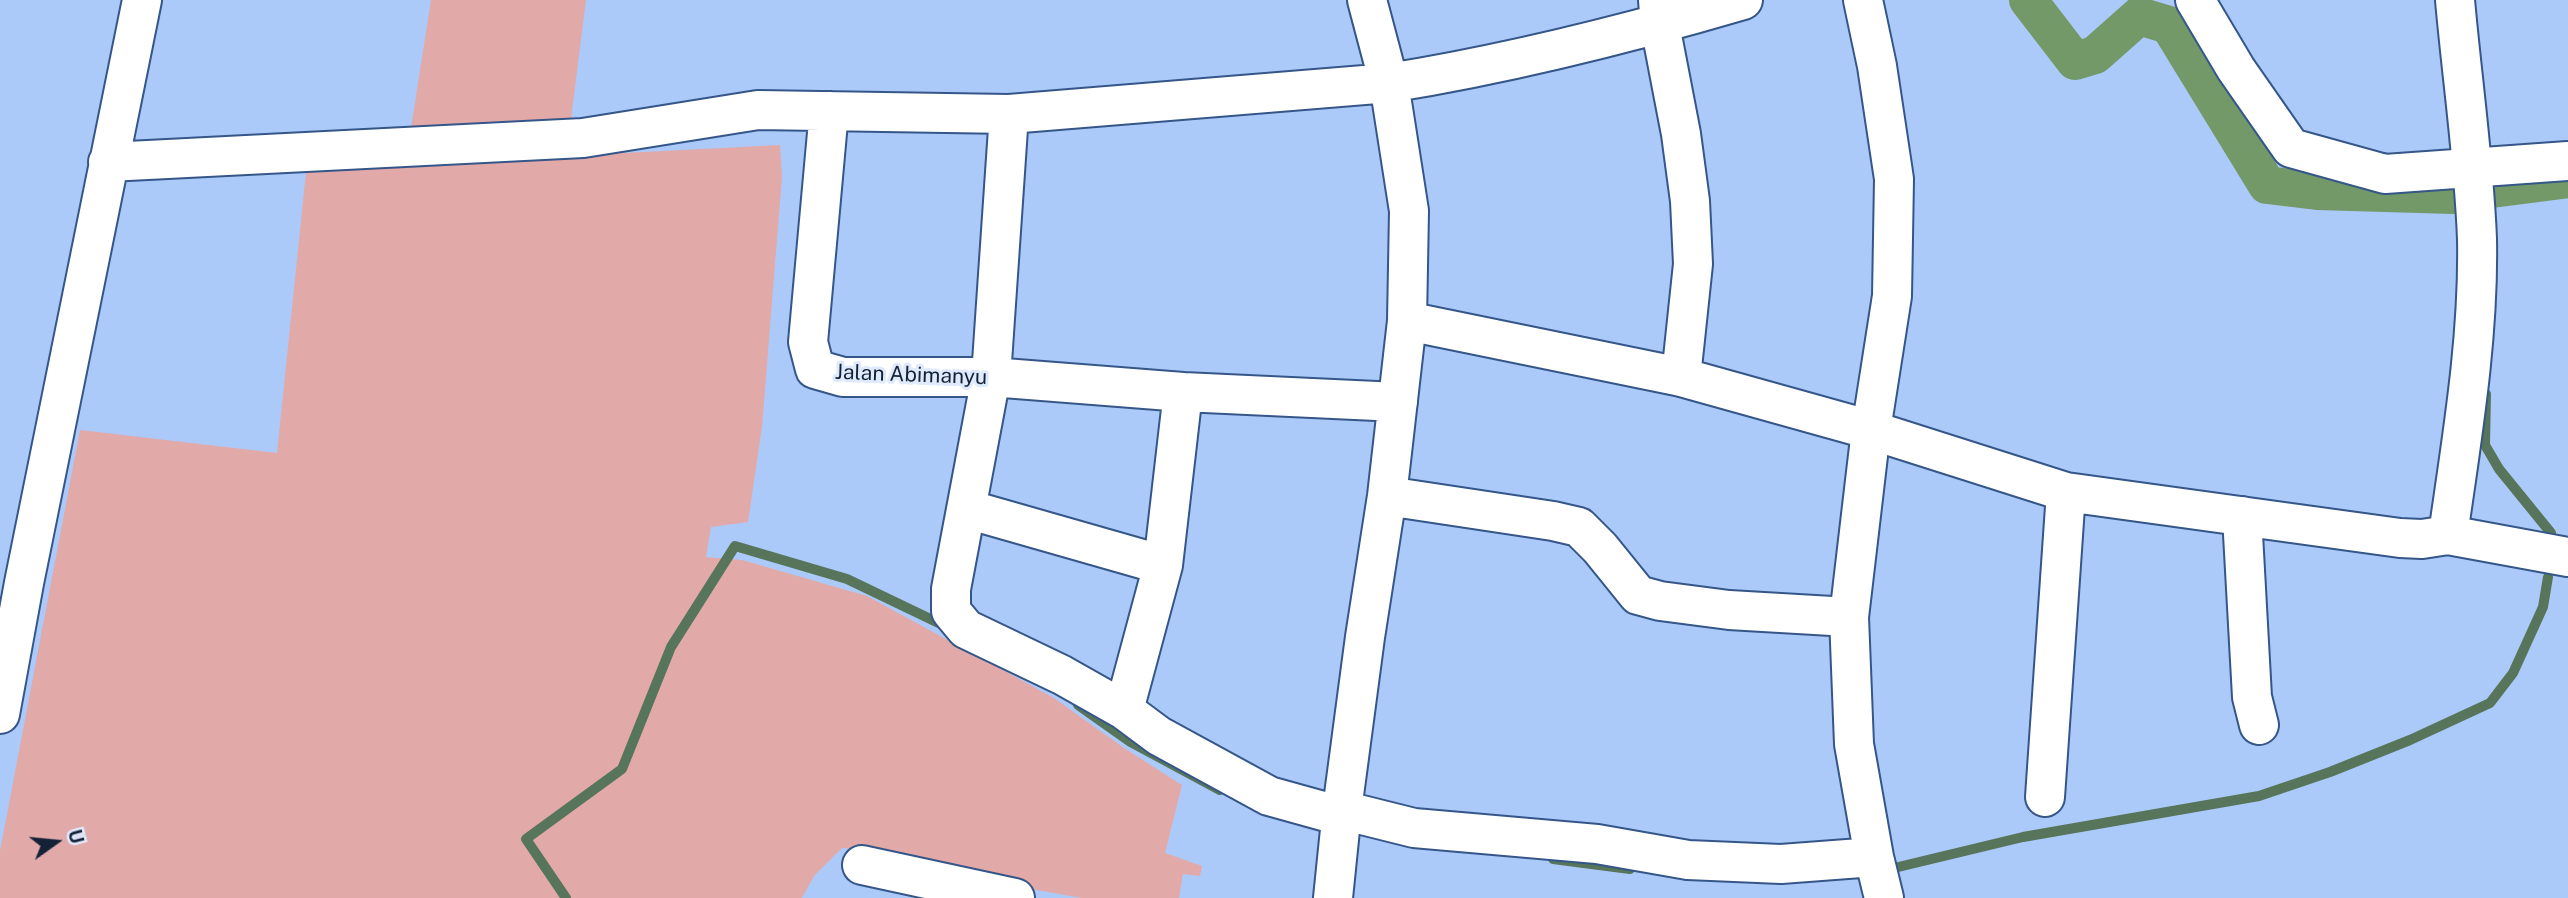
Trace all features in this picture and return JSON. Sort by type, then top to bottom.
[{"type":"street","points":[[0,714],[12,580],[108,162],[142,0]]},
{"type":"street","points":[[1333,898],[1365,637],[1387,496],[1407,321],[1409,211],[1389,83],[1367,0]]},
{"type":"street","points":[[108,162],[583,138],[758,110],[1009,114],[1389,83],[1436,76],[1659,12],[1743,0]]},
{"type":"street","points":[[1863,0],[1877,66],[1894,178],[1892,296],[1871,429],[1849,617],[1854,744],[1884,898]]},
{"type":"street","points":[[2195,0],[2236,69],[2291,148],[2385,174],[2568,161]]},
{"type":"street","points":[[2448,535],[2466,410],[2476,301],[2477,239],[2455,0]]},
{"type":"street","points":[[1659,12],[1690,201],[1693,264],[1681,377]]},
{"type":"street","name":"Jalan Abimanyu","points":[[830,111],[808,342],[815,369],[843,376],[991,377],[1184,392],[1398,402]]},
{"type":"street","points":[[1009,114],[991,377],[951,589],[951,611],[966,629],[1062,675],[1124,710],[1159,736],[1269,796],[1414,828],[1597,844],[1688,860],[1782,864],[1874,857]]},
{"type":"street","points":[[1407,321],[1681,377],[1871,429],[2066,492],[2400,538],[2422,539],[2448,535],[2568,557]]},
{"type":"street","points":[[1124,710],[1163,565],[1184,392]]},
{"type":"street","points":[[2045,797],[2066,492]]},
{"type":"street","points":[[1387,496],[1553,520],[1579,527],[1638,595],[1660,601],[1729,610],[1849,617]]},
{"type":"street","points":[[967,509],[1163,565]]},
{"type":"street","points":[[2242,516],[2252,697],[2259,725]]},
{"type":"street","points":[[862,865],[1015,898]]},
{"type":"shaded area","points":[[431,0],[586,0],[571,119],[411,128]]},
{"type":"shaded area","points":[[780,145],[782,177],[762,427],[748,522],[711,527],[706,557],[742,560],[867,596],[1054,698],[1182,785],[1165,853],[1202,866],[1200,876],[1183,874],[1179,898],[1082,898],[1008,885],[889,852],[842,848],[814,876],[802,898],[0,898],[0,851],[80,430],[277,453],[306,172],[408,164]]},
{"type":"waterway","points":[[2028,0],[2075,61],[2095,55],[2139,16],[2169,25],[2267,185],[2317,191],[2453,195]]},
{"type":"waterway","points":[[2484,190],[2568,179]]},
{"type":"waterway","points":[[2486,394],[2485,445],[2499,469],[2551,533]]},
{"type":"waterway","points":[[566,898],[526,839],[622,769],[671,647],[735,546],[847,579],[947,627]]},
{"type":"waterway","points":[[1890,869],[2023,837],[2259,796],[2330,772],[2410,740],[2490,703],[2513,673],[2543,607],[2548,577]]},
{"type":"waterway","points":[[1078,705],[1129,741],[1220,790]]},
{"type":"waterway","points":[[1553,859],[1630,869]]}]
